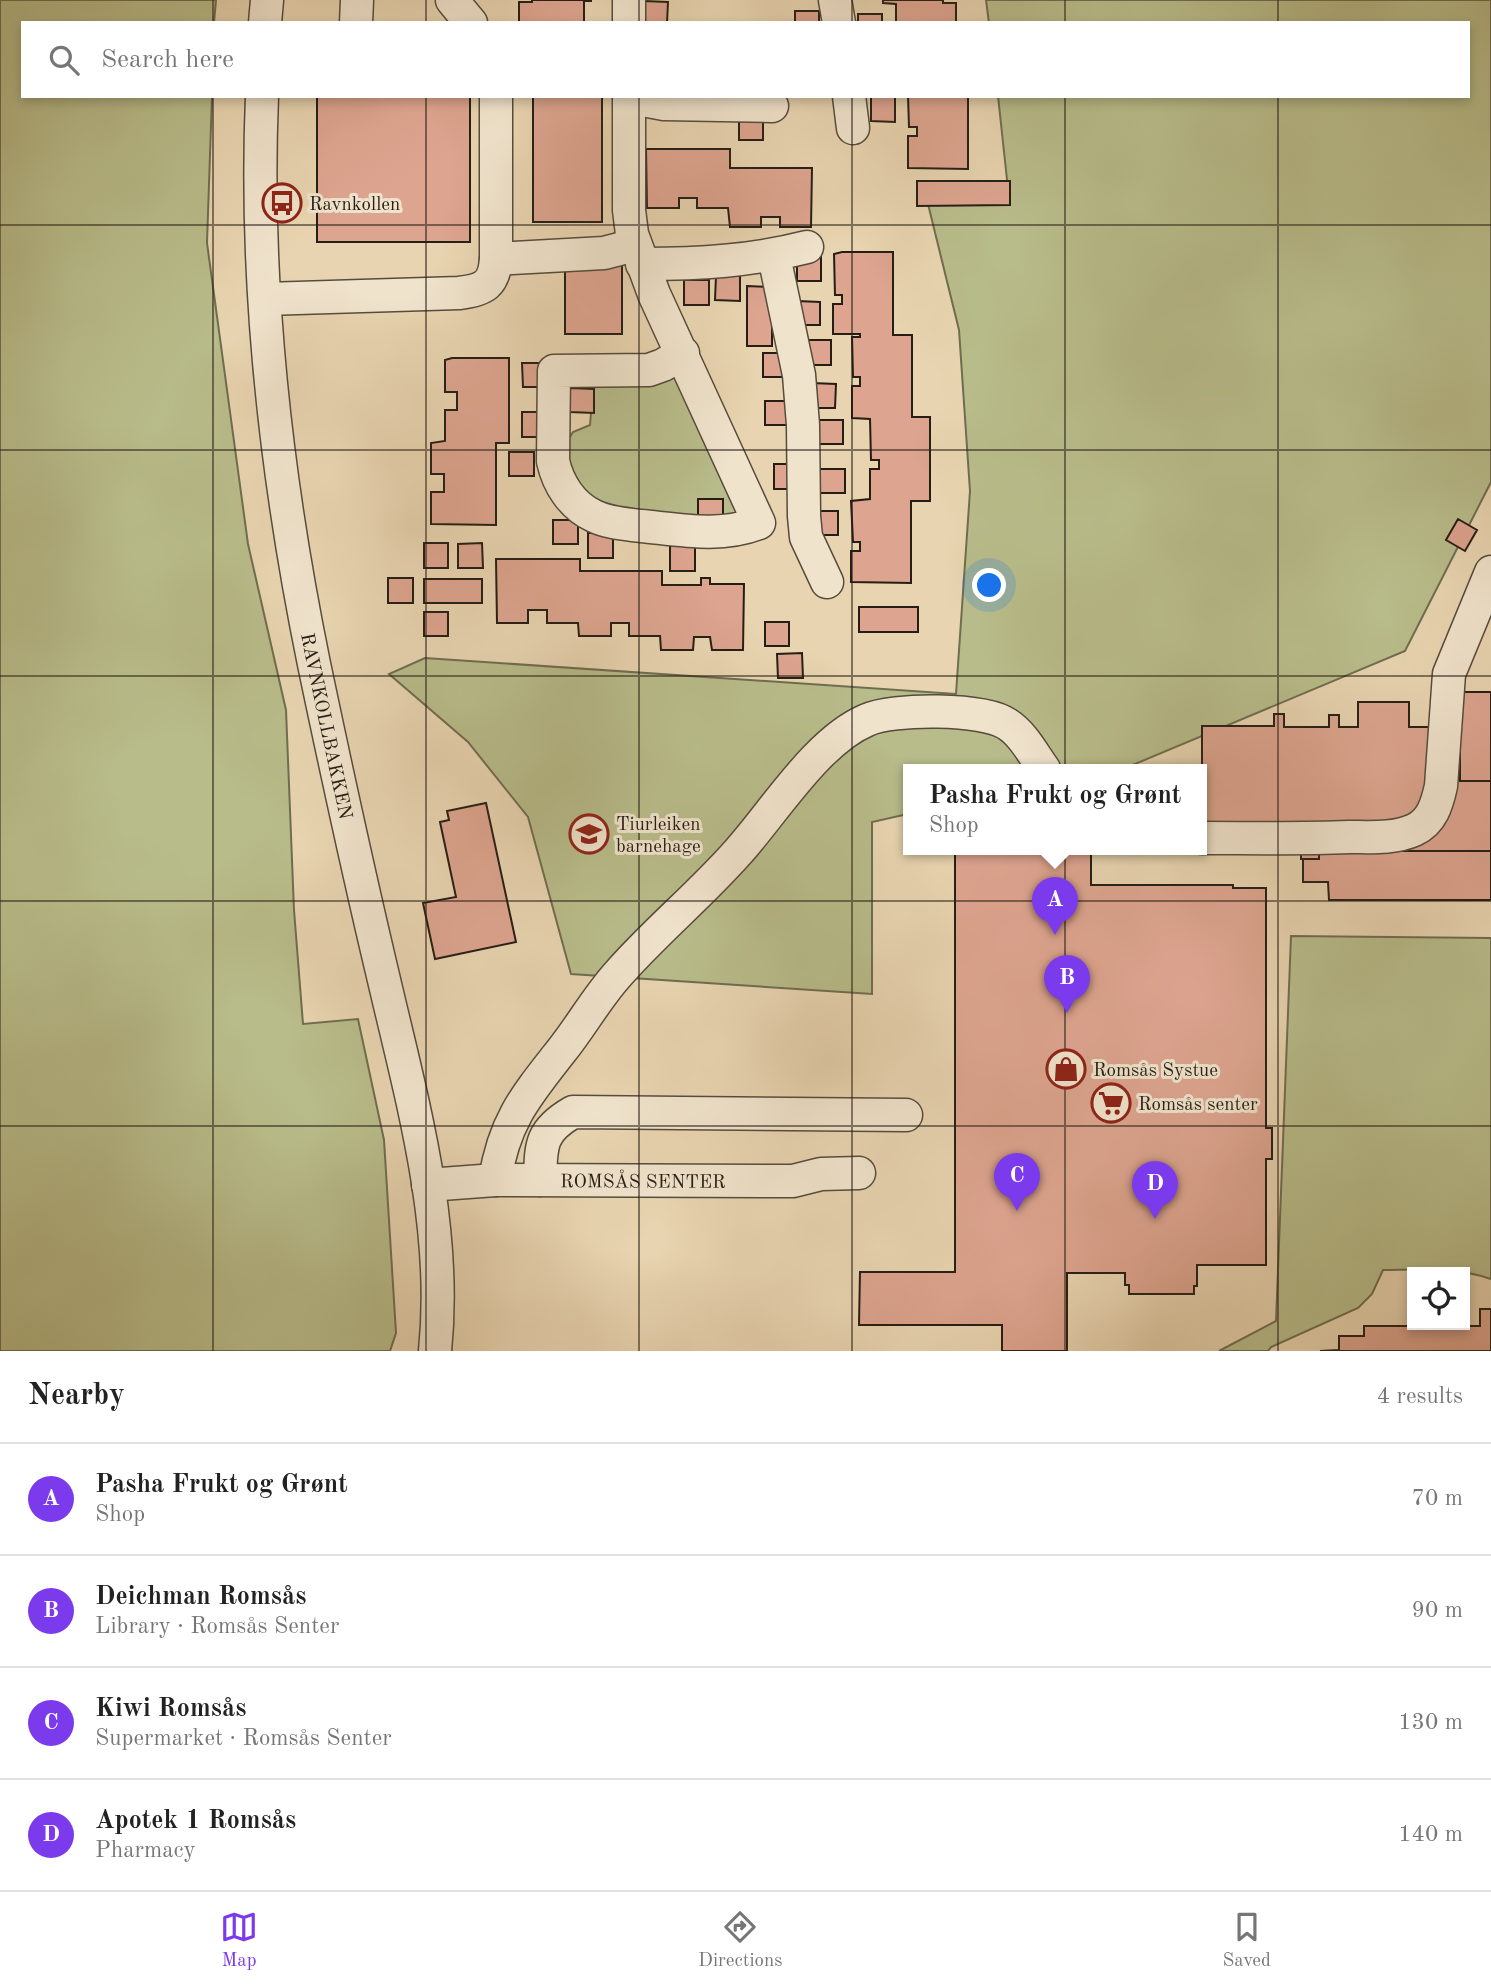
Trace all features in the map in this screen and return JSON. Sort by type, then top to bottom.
[{"type":"street","points":[[265,21],[267,0]]},
{"type":"street","points":[[356,0],[356,21]]},
{"type":"street","points":[[629,0],[629,21]]},
{"type":"street","points":[[835,0],[839,21]]},
{"type":"street","name":"RAVNKOLLBAKKEN","points":[[262,98],[260,167],[265,299],[283,489],[298,588],[356,862],[414,1108],[428,1185],[438,1293],[435,1351]]},
{"type":"street","points":[[265,299],[468,292],[491,281],[496,259],[485,153],[496,98]]},
{"type":"street","points":[[629,98],[629,210],[639,255],[654,294],[683,353],[759,523],[744,529],[701,533],[611,522],[593,516],[575,502],[556,475],[554,371],[649,370],[683,353]]},
{"type":"street","points":[[641,98],[664,104],[772,106]]},
{"type":"street","points":[[849,98],[853,128]]},
{"type":"street","points":[[496,259],[604,253],[704,264],[774,256],[807,247]]},
{"type":"street","points":[[774,256],[799,375],[806,537],[827,582]]},
{"type":"street","points":[[1207,838],[1397,836],[1415,830],[1429,820],[1437,804],[1441,786],[1450,674],[1491,572]]},
{"type":"street","points":[[495,1180],[501,1149],[514,1116],[527,1093],[578,1030],[601,994],[632,959],[738,853],[803,774],[849,730],[874,716],[892,713],[963,712],[987,715],[1013,729],[1040,764]]},
{"type":"street","points":[[540,1180],[541,1147],[545,1135],[555,1122],[573,1112],[906,1115]]},
{"type":"street","name":"ROMSÅS SENTER","points":[[428,1185],[495,1180],[793,1181],[821,1174],[859,1173]]},
{"type":"green space","points":[[0,0],[216,0],[214,21],[21,21],[21,98],[212,98],[207,243],[248,544],[286,710],[294,910],[303,1024],[358,1019],[384,1140],[396,1333],[390,1351],[0,1351]]},
{"type":"green space","points":[[986,0],[1491,0],[1491,482],[1405,651],[1135,764],[903,764],[903,815],[872,822],[872,994],[571,974],[528,817],[468,742],[389,674],[425,658],[956,694],[970,491],[959,330],[927,200],[1009,198],[998,98],[1470,98],[1470,21],[989,21]]},
{"type":"green space","points":[[594,377],[677,377],[741,515],[723,524],[723,500],[699,524],[609,512],[575,484],[563,448],[573,432],[590,425]]},
{"type":"green space","points":[[1291,936],[1491,938],[1491,1279],[1470,1274],[1470,1267],[1407,1267],[1407,1270],[1383,1270],[1372,1294],[1358,1308],[1271,1347],[1268,1351],[1219,1351],[1276,1321]]},
{"type":"building","points":[[591,0],[584,1],[584,21],[519,21],[519,2]]},
{"type":"building","points":[[883,0],[943,0],[943,3],[956,3],[956,21],[896,21],[896,4],[883,3]]},
{"type":"building","points":[[644,1],[668,2],[667,21],[643,21]]},
{"type":"building","points":[[795,11],[819,11],[819,21],[795,21]]},
{"type":"building","points":[[858,14],[882,14],[882,21],[858,21]]},
{"type":"building","points":[[317,98],[470,98],[470,242],[317,242]]},
{"type":"building","points":[[533,98],[602,98],[602,222],[533,222]]},
{"type":"building","points":[[871,98],[895,98],[895,122],[871,121]]},
{"type":"building","points":[[908,98],[968,98],[968,169],[908,168],[908,136],[917,136],[917,127],[909,127]]},
{"type":"building","points":[[739,115],[763,116],[763,140],[739,140]]},
{"type":"building","points":[[646,149],[730,149],[730,168],[812,168],[811,227],[780,227],[780,217],[761,217],[761,227],[730,227],[728,208],[697,208],[697,198],[679,198],[679,208],[647,208]]},
{"type":"building","points":[[917,181],[1010,181],[1010,205],[917,206]]},
{"type":"building","points":[[893,252],[893,335],[912,335],[912,417],[930,417],[930,501],[911,501],[911,583],[851,582],[851,551],[860,551],[860,542],[853,542],[851,501],[870,499],[870,469],[879,469],[879,460],[871,460],[870,419],[852,418],[852,386],[860,386],[860,377],[853,377],[852,337],[860,337],[860,334],[833,334],[833,304],[842,304],[842,295],[835,295],[834,254]]},
{"type":"building","points":[[797,257],[821,257],[821,281],[797,281]]},
{"type":"building","points":[[565,263],[622,264],[622,334],[565,334]]},
{"type":"building","points":[[716,276],[740,276],[740,301],[715,300]]},
{"type":"building","points":[[684,280],[709,280],[709,305],[684,305]]},
{"type":"building","points":[[747,286],[772,287],[772,346],[747,346]]},
{"type":"building","points":[[797,301],[820,302],[820,325],[796,325]]},
{"type":"building","points":[[807,340],[831,340],[831,365],[807,365]]},
{"type":"building","points":[[763,353],[787,353],[787,377],[763,377]]},
{"type":"building","points":[[509,358],[509,443],[496,443],[496,525],[431,524],[431,492],[444,492],[444,474],[431,474],[431,443],[445,441],[445,410],[457,410],[457,392],[445,392],[445,360]]},
{"type":"building","points":[[522,363],[547,363],[547,387],[523,387]]},
{"type":"building","points":[[811,383],[836,384],[835,408],[811,408]]},
{"type":"building","points":[[570,388],[594,389],[594,413],[570,412]]},
{"type":"building","points":[[765,401],[789,401],[789,425],[765,425]]},
{"type":"building","points":[[522,412],[547,412],[547,437],[522,437]]},
{"type":"building","points":[[818,420],[843,420],[843,444],[818,444]]},
{"type":"building","points":[[509,452],[534,452],[534,476],[509,476]]},
{"type":"building","points":[[774,464],[798,464],[798,489],[774,489]]},
{"type":"building","points":[[820,469],[845,469],[845,493],[820,493]]},
{"type":"building","points":[[698,499],[723,499],[723,524],[698,524]]},
{"type":"building","points":[[814,511],[838,511],[838,535],[814,535]]},
{"type":"building","points":[[1458,519],[1477,530],[1465,551],[1446,540]]},
{"type":"building","points":[[553,520],[578,520],[578,544],[553,544]]},
{"type":"building","points":[[588,533],[613,533],[613,558],[588,558]]},
{"type":"building","points":[[424,543],[448,543],[448,568],[424,568]]},
{"type":"building","points":[[482,543],[483,568],[458,568],[458,544]]},
{"type":"building","points":[[670,546],[695,546],[695,571],[670,571]]},
{"type":"building","points":[[496,559],[580,559],[580,571],[662,571],[662,585],[701,585],[701,578],[710,578],[710,584],[744,584],[743,650],[712,650],[710,637],[694,637],[693,650],[661,650],[660,636],[629,636],[629,623],[611,623],[611,636],[579,636],[578,623],[547,623],[547,610],[528,610],[528,623],[497,623]]},
{"type":"building","points":[[388,578],[413,578],[413,603],[388,603]]},
{"type":"building","points":[[424,579],[482,579],[482,603],[424,603]]},
{"type":"building","points":[[859,607],[918,607],[918,632],[859,632]]},
{"type":"building","points":[[424,612],[448,612],[448,636],[424,636]]},
{"type":"building","points":[[765,622],[789,622],[789,646],[765,646]]},
{"type":"building","points":[[802,653],[803,678],[778,678],[777,654]]},
{"type":"building","points":[[1460,692],[1491,692],[1491,781],[1460,781]]},
{"type":"building","points":[[1358,702],[1409,702],[1409,727],[1460,727],[1460,781],[1491,781],[1491,851],[1329,851],[1319,852],[1319,859],[1301,859],[1301,822],[1207,822],[1207,764],[1202,764],[1202,726],[1274,726],[1274,714],[1284,714],[1284,727],[1329,727],[1329,715],[1339,715],[1339,727],[1358,727]]},
{"type":"building","points":[[486,803],[516,942],[435,959],[423,903],[456,897],[440,822],[449,820],[447,811]]},
{"type":"building","points":[[1491,851],[1491,900],[1329,900],[1328,882],[1303,882],[1303,859],[1319,859],[1319,852]]},
{"type":"building","name":"Romsås senter","points":[[955,855],[1091,855],[1091,885],[1233,885],[1233,888],[1266,888],[1266,1128],[1272,1128],[1272,1159],[1266,1159],[1266,1265],[1197,1265],[1197,1286],[1194,1286],[1194,1294],[1129,1294],[1129,1285],[1125,1285],[1125,1273],[1067,1273],[1067,1351],[1002,1351],[1002,1325],[859,1325],[860,1272],[955,1272]]},
{"type":"building","points":[[1480,1309],[1491,1309],[1491,1351],[1320,1351],[1339,1350],[1339,1336],[1364,1336],[1364,1326],[1407,1326],[1407,1330],[1470,1330],[1470,1326],[1480,1326]]},
{"type":"place","name":"Ravnkollen","points":[[282,203]]},
{"type":"place","name":"Tiurleiken barnehage","points":[[589,834]]},
{"type":"place","name":"Pasha Frukt og Grønt","points":[[1055,935]]},
{"type":"place","name":"Deichman Romsås","points":[[1067,1013]]},
{"type":"place","name":"Romsås Systue","points":[[1066,1069]]},
{"type":"place","name":"Romsås senter","points":[[1111,1103]]},
{"type":"place","name":"Kiwi Romsås","points":[[1017,1211]]},
{"type":"place","name":"Apotek 1 Romsås","points":[[1155,1219]]}]
